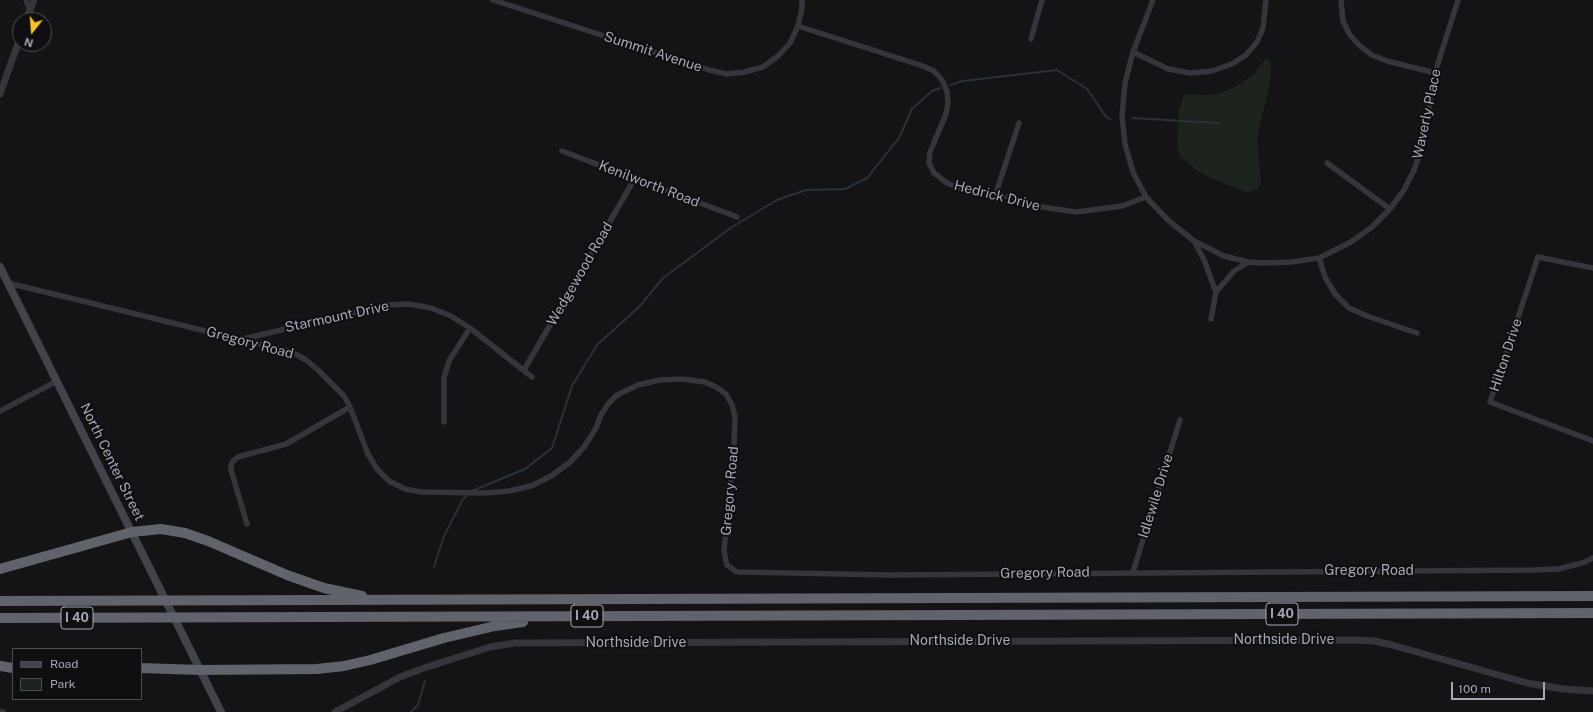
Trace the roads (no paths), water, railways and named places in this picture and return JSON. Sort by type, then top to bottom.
[{"type":"highway","points":[[0,570],[132,532],[161,530],[185,533],[208,541],[287,575],[324,588],[363,596],[402,600]]},
{"type":"highway","name":"I 40","points":[[0,601],[1593,596]]},
{"type":"highway","name":"I 40","points":[[0,618],[1593,613]]},
{"type":"highway","points":[[142,668],[200,670],[317,669],[344,666],[495,626],[547,618],[600,616]]},
{"type":"highway","points":[[0,666],[12,668]]},
{"type":"main road","name":"North Center Street","points":[[0,267],[221,712]]},
{"type":"street","points":[[26,0],[30,11]]},
{"type":"street","points":[[30,11],[34,0]]},
{"type":"street","name":"Summit Avenue","points":[[493,0],[709,70],[727,74],[745,72],[763,67],[778,56],[790,42],[798,26],[802,8],[802,0]]},
{"type":"street","points":[[1031,39],[1042,0]]},
{"type":"street","points":[[1153,0],[1134,52],[1125,84],[1122,116],[1125,144],[1133,172],[1146,197],[1168,221],[1194,241],[1204,260],[1216,292]]},
{"type":"street","points":[[1134,52],[1168,69],[1190,73],[1212,71],[1232,64],[1246,55],[1257,42],[1263,28],[1266,0]]},
{"type":"street","points":[[1341,0],[1343,20],[1350,34],[1360,46],[1372,56],[1434,74]]},
{"type":"street","name":"Waverly Place","points":[[1194,241],[1224,256],[1248,262],[1291,262],[1319,258],[1351,242],[1372,228],[1390,209],[1407,184],[1414,170],[1422,148],[1434,74],[1458,0]]},
{"type":"street","name":"Hedrick Drive","points":[[798,26],[923,66],[934,71],[942,80],[947,91],[948,103],[946,114],[930,152],[929,163],[934,174],[948,183],[963,190],[980,193],[996,193],[1035,206],[1076,212],[1122,206],[1146,197]]},
{"type":"street","points":[[0,94],[15,52]]},
{"type":"street","points":[[996,193],[1019,123]]},
{"type":"street","name":"Kenilworth Road","points":[[562,151],[737,217]]},
{"type":"street","points":[[1327,163],[1390,209]]},
{"type":"street","name":"Wedgewood Road","points":[[524,370],[635,178]]},
{"type":"street","name":"Hilton Drive","points":[[1593,268],[1538,257],[1490,402],[1593,440]]},
{"type":"street","points":[[1319,258],[1325,277],[1335,294],[1349,308],[1367,316],[1417,333]]},
{"type":"street","points":[[1211,319],[1216,292],[1234,271],[1248,262]]},
{"type":"street","name":"Gregory Road","points":[[8,283],[292,352],[306,360],[335,386],[350,407],[368,454],[377,469],[389,481],[405,489],[422,492],[486,493],[509,491],[537,483],[551,476],[569,463],[584,447],[596,428],[604,410],[617,395],[638,385],[660,380],[682,379],[705,382],[726,394],[732,405],[735,417],[734,444],[724,551],[727,565],[737,572],[891,575],[1534,570],[1558,568],[1582,563],[1593,558]]},
{"type":"street","name":"Starmount Drive","points":[[240,339],[387,305],[409,304],[431,308],[451,316],[470,328],[532,377]]},
{"type":"street","points":[[444,422],[444,378],[449,361],[470,328]]},
{"type":"street","points":[[0,411],[57,381]]},
{"type":"street","points":[[247,524],[231,470],[231,465],[234,460],[286,444],[350,407]]},
{"type":"street","name":"Idlewile Drive","points":[[1133,572],[1180,420]]},
{"type":"street","name":"Northside Drive","points":[[335,712],[400,677],[490,647],[515,643],[1355,640],[1374,641],[1392,645],[1527,682],[1564,689],[1593,692]]},
{"type":"waterway","points":[[950,85],[963,81],[1057,70],[1087,89],[1106,117],[1110,119]]},
{"type":"waterway","points":[[472,491],[525,469],[552,448],[572,386],[597,345],[639,307],[663,278],[732,227],[777,200],[806,190],[845,189],[867,178],[899,138],[912,109],[932,91],[940,88]]},
{"type":"waterway","points":[[1132,118],[1219,123]]},
{"type":"waterway","points":[[434,567],[444,536],[463,499],[469,494]]},
{"type":"waterway","points":[[411,712],[418,705],[425,681]]}]
